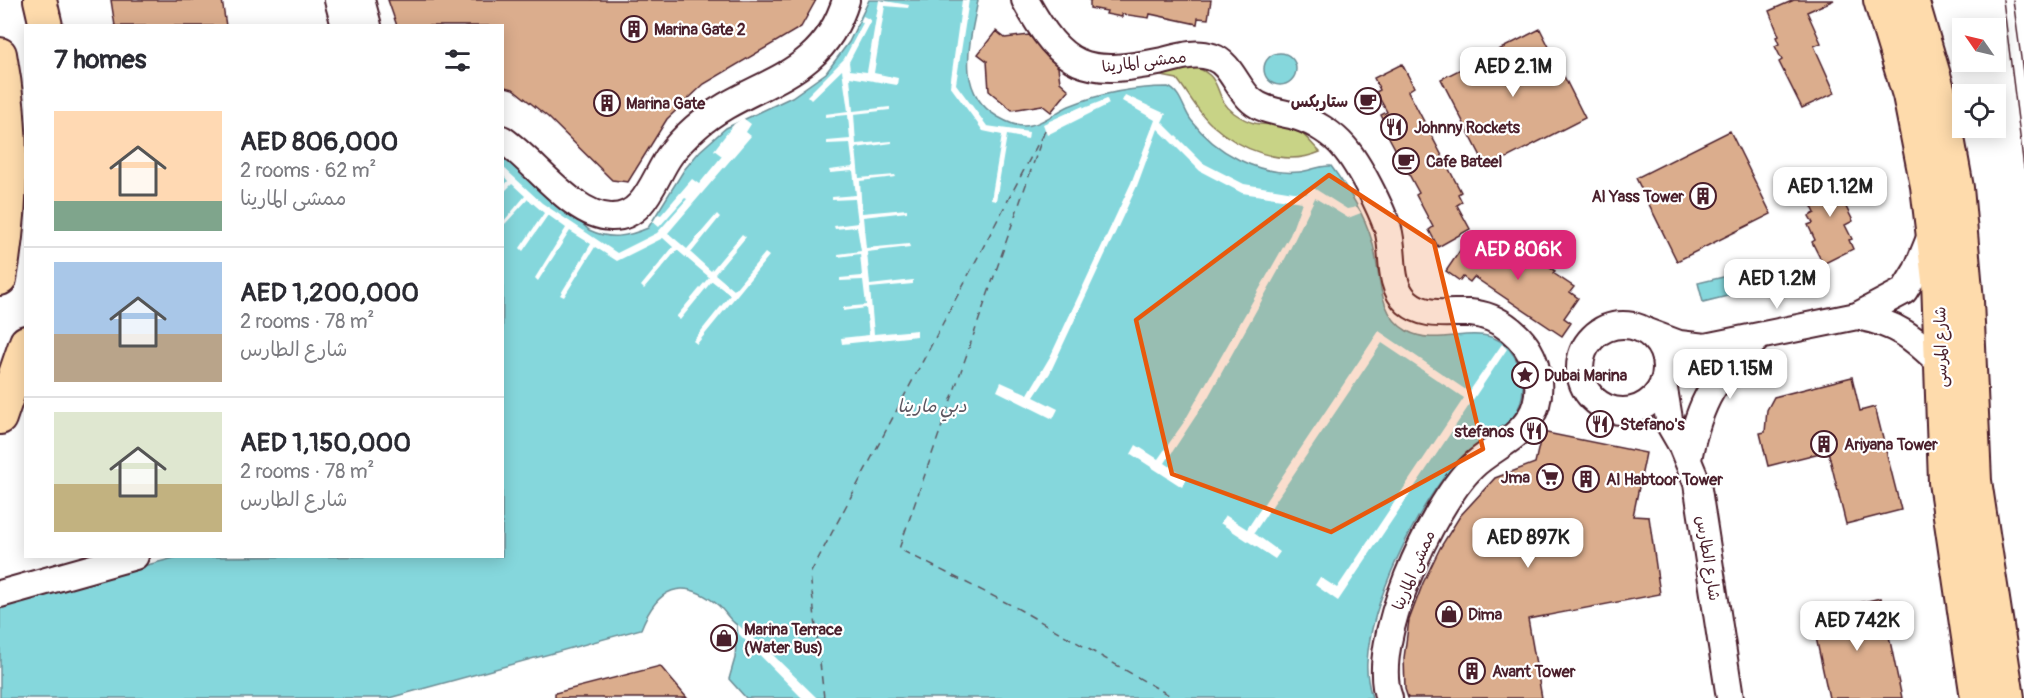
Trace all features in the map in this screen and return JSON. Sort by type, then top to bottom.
[{"type":"main road","points":[[40,0],[46,24]]},
{"type":"main road","name":"شارع المرسى","points":[[1880,0],[1910,95],[1927,186],[1939,291],[1947,494],[1977,698]]},
{"type":"main road","name":"شارع المرسى","points":[[1912,0],[1941,99],[1957,188],[1967,301],[1975,481],[2008,698]]},
{"type":"main road","points":[[0,54],[10,125],[11,160],[0,279]]},
{"type":"main road","points":[[0,418],[24,348]]},
{"type":"street","points":[[338,0],[344,24]]},
{"type":"street","points":[[362,0],[368,24]]},
{"type":"street","points":[[504,141],[587,211],[615,217],[629,213],[643,203],[670,156],[695,127],[724,107],[784,78],[812,57],[834,29],[846,0]]},
{"type":"street","name":"ممشى المارينا","points":[[1025,0],[1056,49],[1077,62],[1097,68],[1160,62],[1191,54],[1210,56],[1218,60],[1252,102],[1272,111],[1299,117],[1321,128],[1344,147],[1376,202],[1388,229],[1392,266],[1398,289],[1407,302],[1423,311],[1486,316],[1517,334],[1535,364],[1539,388],[1533,414],[1516,435],[1473,465],[1442,504],[1390,625],[1386,648],[1386,692],[1389,698]]},
{"type":"street","points":[[1670,425],[1632,410],[1607,408],[1592,397],[1582,382],[1580,368],[1582,356],[1597,334],[1609,328],[1628,326],[1679,344],[1706,347],[1857,316],[1904,291],[1917,270],[1932,233]]},
{"type":"street","points":[[1857,316],[1879,320],[1907,333],[1941,365]]},
{"type":"street","points":[[1647,332],[1663,352],[1664,381]]},
{"type":"street","points":[[1688,459],[1695,425],[1711,388],[1723,372],[1761,336]]},
{"type":"street","points":[[1632,410],[1651,400],[1664,381],[1706,347]]},
{"type":"street","name":"شارع الطارس","points":[[1664,381],[1670,425],[1688,459],[1702,511],[1730,698]]},
{"type":"street","points":[[0,594],[128,558]]},
{"type":"highlighted area","points":[[1329,175],[1434,243],[1483,449],[1331,532],[1172,474],[1136,320]]},
{"type":"green space","points":[[1183,64],[1207,73],[1213,79],[1222,99],[1234,113],[1255,123],[1287,126],[1297,130],[1320,152],[1291,158],[1277,157],[1248,148],[1222,133],[1206,119],[1177,79],[1156,75]]},
{"type":"water","name":"دبي مارينا","points":[[869,0],[978,0],[969,48],[970,79],[975,93],[984,106],[998,117],[1013,124],[1023,126],[1035,124],[1069,106],[1105,94],[1168,87],[1176,93],[1188,116],[1201,132],[1225,152],[1239,160],[1268,170],[1284,172],[1299,172],[1331,166],[1365,221],[1375,253],[1381,291],[1390,314],[1407,331],[1421,336],[1437,337],[1483,335],[1497,339],[1509,349],[1519,366],[1523,381],[1518,408],[1506,428],[1457,462],[1442,480],[1426,503],[1398,556],[1386,585],[1370,639],[1367,671],[1372,698],[746,698],[729,679],[735,658],[737,625],[718,605],[705,596],[682,589],[663,596],[647,615],[641,629],[389,698],[0,698],[0,603],[174,558],[504,558],[504,149],[589,230],[611,236],[633,234],[648,228],[684,170],[700,151],[726,128],[792,97],[826,73],[849,42]]},
{"type":"water","points":[[1280,53],[1291,58],[1296,69],[1291,80],[1280,85],[1269,80],[1264,69],[1269,58]]},
{"type":"water","points":[[1765,267],[1766,273],[1753,276],[1756,289],[1703,302],[1698,283]]},
{"type":"pier","points":[[879,0],[909,5],[908,8],[885,6],[874,73],[898,78],[897,85],[850,77],[853,111],[890,107],[890,110],[854,114],[856,144],[892,141],[892,143],[856,148],[859,178],[895,175],[896,177],[860,181],[862,213],[907,209],[907,212],[863,217],[866,248],[909,244],[910,247],[867,252],[870,285],[913,280],[913,284],[870,288],[874,334],[917,330],[917,336],[842,344],[841,338],[869,335],[866,308],[843,311],[843,307],[866,305],[863,280],[840,281],[840,278],[862,276],[860,254],[838,257],[838,254],[861,251],[857,227],[835,229],[834,226],[858,223],[855,199],[832,200],[832,197],[856,195],[853,171],[830,173],[829,170],[853,167],[850,143],[827,144],[827,141],[850,139],[848,115],[825,117],[825,114],[848,111],[842,70],[811,100],[807,96],[844,59],[863,23],[860,22],[863,16],[871,20],[849,62],[850,70],[867,72]]},
{"type":"pier","points":[[962,0],[969,0],[956,84],[987,126],[1029,132],[1028,139],[1007,135],[996,201],[991,200],[1002,135],[983,131],[950,86]]},
{"type":"pier","points":[[1125,95],[1166,114],[1162,122],[1203,163],[1244,184],[1306,194],[1312,187],[1347,209],[1357,207],[1361,213],[1348,218],[1315,198],[1286,257],[1207,399],[1165,463],[1187,478],[1182,487],[1131,454],[1136,445],[1158,459],[1184,422],[1290,235],[1302,202],[1242,193],[1200,171],[1158,129],[1137,186],[1050,373],[1034,397],[1058,409],[1053,419],[997,391],[1001,382],[1028,394],[1051,355],[1131,183],[1155,120],[1122,101]]},
{"type":"pier","points":[[1107,99],[1109,104],[1047,135],[1043,124],[1083,106],[1084,108]]},
{"type":"pier","points":[[743,118],[751,124],[746,132],[751,136],[668,233],[687,249],[717,214],[720,217],[691,253],[711,271],[742,234],[746,237],[715,274],[734,290],[765,253],[769,256],[697,344],[693,341],[730,295],[712,281],[680,320],[676,317],[709,277],[677,250],[644,289],[641,286],[673,247],[663,238],[617,261],[595,247],[564,297],[560,295],[591,244],[570,231],[538,281],[535,278],[566,228],[548,215],[523,251],[520,248],[544,213],[528,199],[504,223],[525,196],[512,184],[504,192],[504,186],[508,181],[504,176],[504,168],[542,203],[617,253],[657,233],[687,199],[685,198],[659,227],[653,222],[658,214],[661,215],[692,179],[699,184],[722,156],[714,150],[734,124]]},
{"type":"pier","points":[[1379,331],[1469,392],[1502,344],[1507,349],[1338,601],[1315,585],[1320,577],[1337,588],[1464,398],[1382,343],[1254,533],[1280,552],[1275,559],[1220,523],[1225,515],[1247,529]]},
{"type":"pier","points":[[737,624],[817,698],[802,698],[739,634]]},
{"type":"building","points":[[111,0],[222,0],[226,24],[115,24]]},
{"type":"building","name":"Marina Gate","points":[[388,0],[816,0],[801,27],[704,84],[667,119],[628,182],[612,180],[548,117],[513,89],[504,87],[504,24],[396,24]]},
{"type":"building","points":[[1090,0],[1211,0],[1208,19],[1198,18],[1197,24],[1150,14],[1149,18],[1106,14],[1107,11],[1090,8]]},
{"type":"building","points":[[1794,0],[1834,0],[1807,12],[1821,43],[1814,46],[1835,93],[1802,108],[1779,62],[1782,60],[1775,46],[1779,44],[1776,37],[1779,36],[1769,11]]},
{"type":"building","points":[[1540,29],[1585,118],[1487,168],[1441,79]]},
{"type":"building","points":[[996,31],[1005,38],[1029,35],[1058,67],[1060,82],[1069,90],[1051,112],[1042,105],[1012,110],[989,91],[987,61],[978,54]]},
{"type":"building","points":[[1402,64],[1414,87],[1408,91],[1461,192],[1458,194],[1462,202],[1457,205],[1470,229],[1438,247],[1429,230],[1433,227],[1416,195],[1419,193],[1385,130],[1388,129],[1381,115],[1387,112],[1376,92],[1380,90],[1374,78]]},
{"type":"building","name":"Al Yass Tower","points":[[1730,131],[1771,214],[1677,261],[1636,178]]},
{"type":"building","points":[[1839,172],[1847,187],[1843,189],[1846,197],[1842,199],[1853,221],[1845,225],[1852,239],[1849,240],[1853,249],[1823,264],[1812,242],[1815,240],[1808,225],[1813,223],[1809,216],[1815,213],[1804,190]]},
{"type":"building","points":[[1472,233],[1485,257],[1496,240],[1502,245],[1506,240],[1555,271],[1553,273],[1574,287],[1570,292],[1578,298],[1564,318],[1571,323],[1562,336],[1474,277],[1470,282],[1463,277],[1460,281],[1446,271]]},
{"type":"building","name":"Ariyana Tower","points":[[1852,377],[1860,411],[1875,407],[1901,510],[1846,524],[1828,451],[1768,466],[1760,433],[1765,432],[1767,410],[1774,397]]},
{"type":"building","points":[[1542,432],[1646,453],[1633,516],[1649,517],[1660,594],[1528,619],[1542,698],[1408,698],[1405,689],[1404,658],[1409,620],[1440,548],[1460,516],[1495,478],[1535,463]]},
{"type":"building","points":[[1881,598],[1902,698],[1829,698],[1811,614]]},
{"type":"building","points":[[660,666],[687,698],[555,698],[555,693]]},
{"type":"ferry route","points":[[1045,130],[899,549],[1015,607],[1174,698]]},
{"type":"ferry route","points":[[824,698],[810,574],[1042,136]]},
{"type":"tram line","points":[[2003,0],[2024,168]]},
{"type":"tram line","points":[[2013,0],[2024,80]]},
{"type":"place","name":"Marina Gate 2","points":[[634,29]]},
{"type":"place","name":"ستاربكس","points":[[1368,101]]},
{"type":"place","name":"Marina Gate","points":[[607,103]]},
{"type":"place","name":"Johnny Rockets","points":[[1394,127]]},
{"type":"place","name":"Cafe Bateel","points":[[1406,161]]},
{"type":"place","name":"Al Yass Tower","points":[[1703,196]]},
{"type":"place","name":"Dubai Marina","points":[[1525,375]]},
{"type":"place","name":"Stefano's","points":[[1600,424]]},
{"type":"place","name":"stefanos","points":[[1534,431]]},
{"type":"place","name":"Ariyana Tower","points":[[1824,444]]},
{"type":"place","name":"Jma","points":[[1550,477]]},
{"type":"place","name":"Al Habtoor Tower","points":[[1586,479]]},
{"type":"place","name":"Dima","points":[[1449,614]]},
{"type":"place","name":"Marina Terrace (Water Bus)","points":[[724,638]]},
{"type":"place","name":"Avant Tower","points":[[1472,671]]}]
